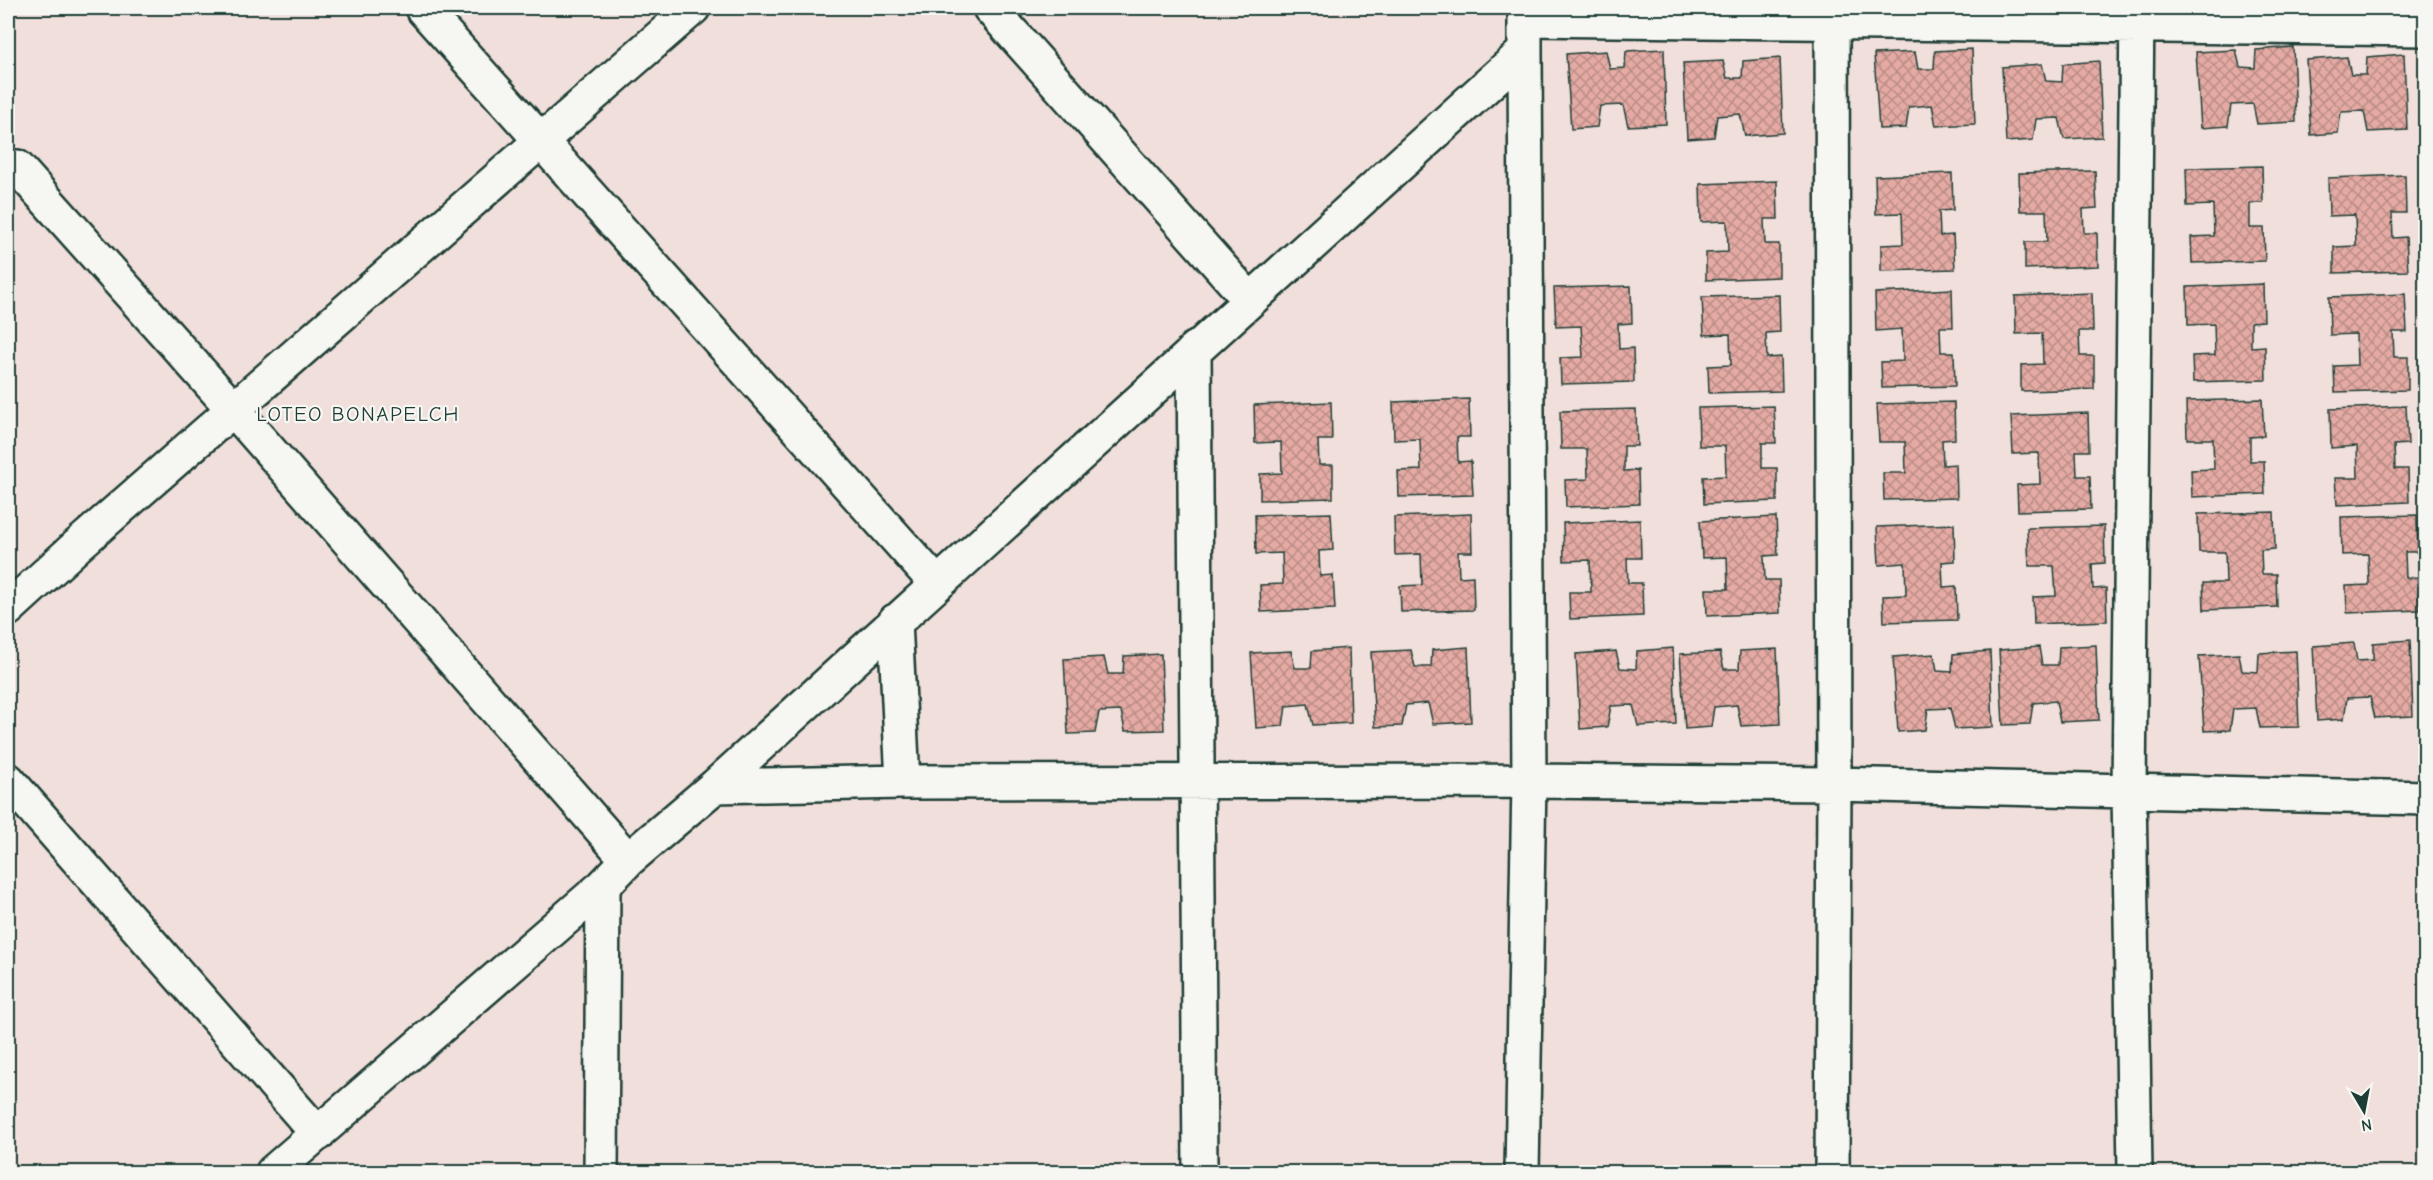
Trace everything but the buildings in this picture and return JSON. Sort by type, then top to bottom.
[{"type":"street","points":[[422,8],[937,584]]},
{"type":"street","points":[[8,609],[540,139],[693,8]]},
{"type":"street","points":[[990,8],[1249,299]]},
{"type":"street","points":[[1832,15],[1834,784],[1832,1173]]},
{"type":"street","points":[[273,1173],[715,786],[1249,299],[1525,26],[1832,15],[2136,18],[2426,29]]},
{"type":"street","points":[[2135,1173],[2129,790],[2136,18]]},
{"type":"street","points":[[1522,1173],[1529,781],[1525,26]]},
{"type":"street","points":[[17,167],[234,410],[628,860]]},
{"type":"street","points":[[1194,349],[1200,1173]]},
{"type":"street","points":[[895,621],[903,782]]},
{"type":"street","points":[[8,780],[318,1134]]},
{"type":"street","points":[[715,786],[903,782],[1529,781],[1834,784],[2426,798]]},
{"type":"street","points":[[601,1173],[603,886]]},
{"type":"district","name":"LOTEO BONAPELCH","points":[[358,414]]}]
